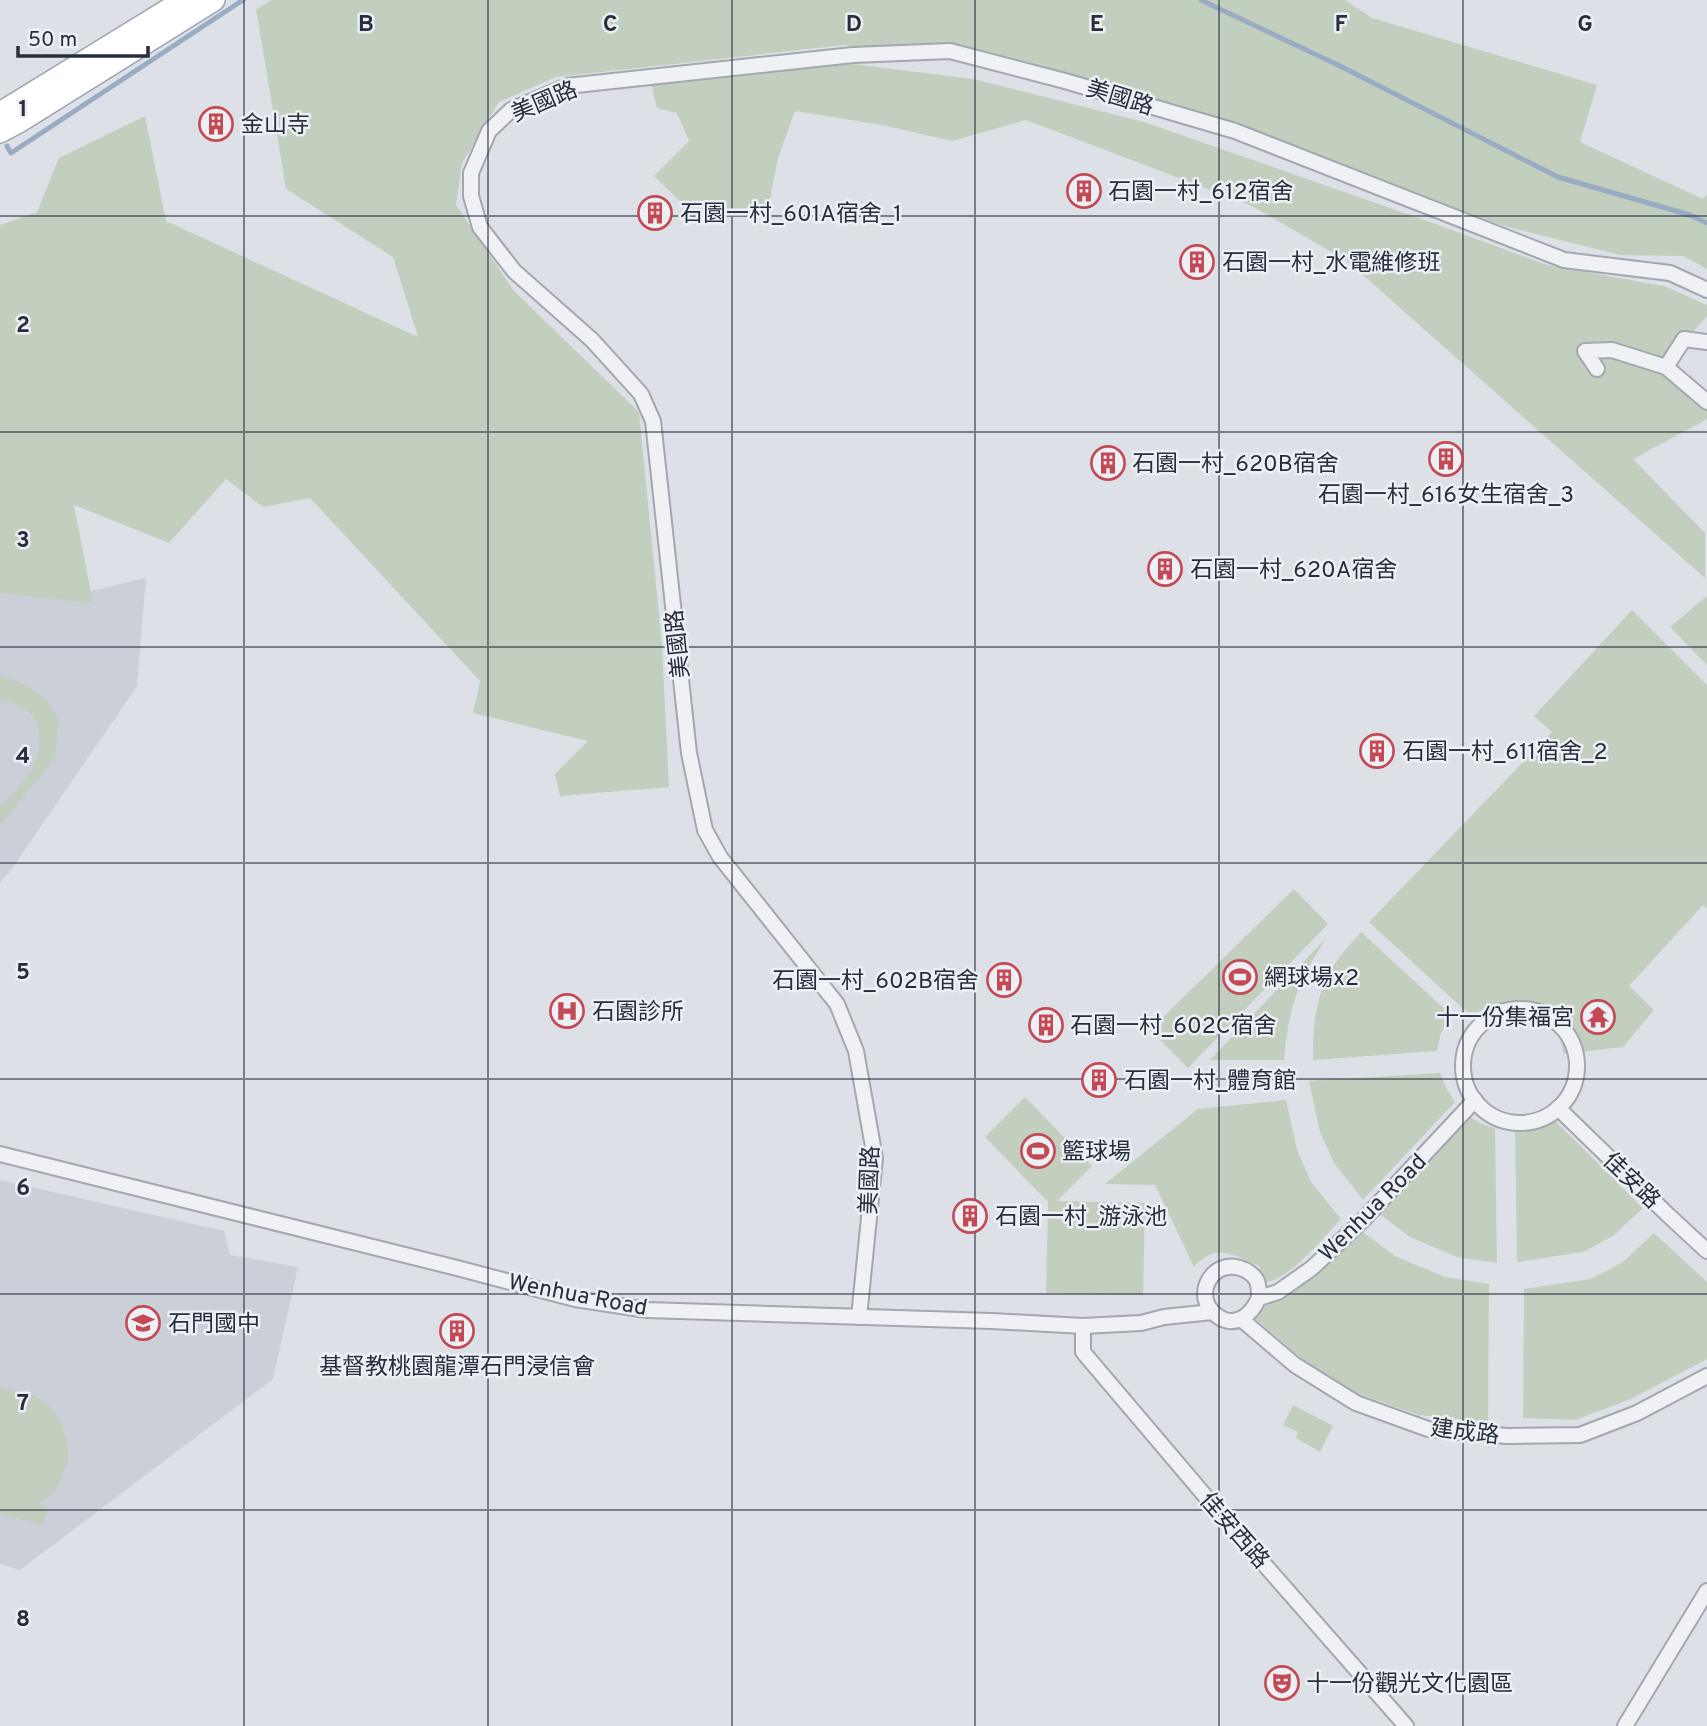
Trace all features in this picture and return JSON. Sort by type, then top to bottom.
[{"type":"main road","points":[[0,113],[184,0]]},
{"type":"main road","points":[[0,132],[214,0]]},
{"type":"street","name":"美國路","points":[[859,1317],[875,1158],[856,1051],[837,1004],[720,857],[705,830],[689,753],[653,421],[640,394],[593,340],[514,271],[480,227],[471,195],[471,173],[489,131],[511,110],[567,86],[853,55],[950,51],[1065,81],[1235,131],[1564,260],[1670,273],[1707,290]]},
{"type":"street","points":[[1666,367],[1684,339],[1707,342]]},
{"type":"street","points":[[1597,369],[1585,351],[1612,350],[1666,367],[1707,402]]},
{"type":"street","points":[[1522,1009],[1551,1018],[1562,1028],[1576,1054],[1577,1069],[1568,1097],[1558,1108],[1538,1120],[1515,1123],[1492,1116],[1475,1100],[1465,1079],[1463,1067],[1468,1044],[1482,1024],[1494,1016],[1522,1009]]},
{"type":"street","name":"Wenhua Road","points":[[0,1154],[575,1299],[647,1310],[1083,1326],[1142,1323],[1164,1317],[1212,1312],[1231,1321],[1241,1319],[1253,1311],[1259,1298],[1278,1292],[1312,1268],[1363,1220],[1475,1100]]},
{"type":"street","name":"佳安路","points":[[1558,1108],[1707,1251]]},
{"type":"street","points":[[1212,1312],[1205,1298],[1206,1282],[1217,1270],[1232,1265],[1247,1270],[1257,1282],[1259,1298]]},
{"type":"street","name":"建成路","points":[[1241,1319],[1295,1365],[1356,1403],[1428,1429],[1507,1436],[1580,1435],[1637,1413],[1707,1376]]},
{"type":"street","name":"佳安西路","points":[[1083,1326],[1083,1352],[1406,1726]]},
{"type":"street","points":[[1625,1726],[1707,1591]]},
{"type":"shaded area","points":[[146,578],[137,686],[0,883],[0,580],[91,591]]},
{"type":"shaded area","name":"石門國中","points":[[0,1180],[224,1231],[230,1255],[298,1267],[273,1379],[20,1570],[0,1564]]},
{"type":"green space","points":[[272,0],[1345,0],[1372,18],[1597,85],[1580,142],[1703,199],[1707,194],[1707,269],[1683,256],[1620,255],[1500,225],[1070,75],[844,45],[556,77],[499,102],[462,163],[456,205],[514,291],[639,412],[662,645],[669,787],[560,796],[555,774],[588,741],[473,713],[480,681],[310,498],[263,507],[226,479],[169,543],[74,505],[93,603],[0,593],[0,225],[37,212],[59,158],[145,116],[166,221],[418,337],[393,257],[286,189],[256,9]]},
{"type":"green space","points":[[845,63],[973,79],[1144,122],[1547,265],[1664,286],[1707,305],[1707,316],[1668,360],[1707,406],[1707,419],[1633,459],[1705,533],[1705,578],[1347,261],[1250,205],[1026,120],[952,141],[887,126],[795,111],[778,158],[768,209],[695,216],[654,176],[689,141],[677,113],[657,108],[651,83]]},
{"type":"green space","points":[[1707,596],[1707,665],[1670,627]]},
{"type":"green space","points":[[1632,610],[1707,685],[1707,908],[1703,905],[1629,986],[1654,1010],[1623,1047],[1564,1054],[1559,1035],[1541,1013],[1514,1003],[1486,1008],[1471,1016],[1369,922],[1552,732],[1534,716]]},
{"type":"green space","points":[[0,676],[20,682],[33,690],[47,701],[59,719],[55,758],[0,826],[0,807],[29,774],[39,749],[40,737],[38,726],[25,709],[0,700]]},
{"type":"green space","name":"網球場x2","points":[[1294,889],[1328,924],[1188,1068],[1150,1030]]},
{"type":"green space","points":[[1361,932],[1451,1015],[1441,1033],[1437,1051],[1313,1060],[1319,997],[1336,962]]},
{"type":"green space","points":[[1326,938],[1296,996],[1291,1011],[1284,1060],[1210,1060]]},
{"type":"green space","points":[[1440,1073],[1455,1102],[1363,1200],[1334,1163],[1320,1132],[1309,1081]]},
{"type":"green space","points":[[1025,1097],[1092,1166],[1057,1201],[1145,1203],[1143,1295],[1046,1293],[1048,1202],[985,1137]]},
{"type":"green space","points":[[1286,1100],[1297,1150],[1311,1182],[1341,1219],[1305,1257],[1274,1280],[1264,1282],[1259,1266],[1225,1253],[1210,1255],[1194,1267],[1155,1185],[1105,1184],[1198,1109]]},
{"type":"green space","points":[[1468,1116],[1495,1128],[1497,1263],[1457,1257],[1410,1237],[1377,1212]]},
{"type":"green space","points":[[1550,1116],[1643,1208],[1613,1236],[1583,1252],[1517,1262],[1515,1128],[1533,1125]]},
{"type":"green space","points":[[1359,1229],[1395,1256],[1445,1277],[1489,1284],[1488,1422],[1419,1415],[1356,1393],[1302,1359],[1250,1314],[1266,1295],[1288,1295],[1317,1274]]},
{"type":"green space","points":[[1654,1233],[1707,1282],[1707,1359],[1631,1399],[1575,1420],[1523,1418],[1524,1289],[1591,1279],[1623,1262]]},
{"type":"green space","points":[[0,1387],[30,1395],[46,1403],[57,1415],[64,1430],[68,1452],[65,1472],[55,1490],[38,1505],[48,1507],[43,1525],[0,1514]]},
{"type":"green space","points":[[1293,1405],[1333,1426],[1320,1452],[1296,1438],[1298,1432],[1283,1425]]},
{"type":"waterway","points":[[7,146],[11,153],[243,0]]},
{"type":"waterway","points":[[1201,0],[1342,67],[1558,177],[1690,215],[1707,223]]},
{"type":"place","name":"金山寺","points":[[216,124]]},
{"type":"place","name":"石園一村_612宿舍","points":[[1084,191]]},
{"type":"place","name":"石園一村_601A宿舍_1","points":[[655,213]]},
{"type":"place","name":"石園一村_水電維修班","points":[[1197,262]]},
{"type":"place","name":"石園一村_616女生宿舍_3","points":[[1446,459]]},
{"type":"place","name":"石園一村_620B宿舍","points":[[1108,463]]},
{"type":"place","name":"石園一村_620A宿舍","points":[[1165,569]]},
{"type":"place","name":"石園一村_611宿舍_2","points":[[1377,751]]},
{"type":"place","name":"網球場x2","points":[[1240,977]]},
{"type":"place","name":"石園一村_602B宿舍","points":[[1004,980]]},
{"type":"place","name":"石園診所","points":[[567,1011]]},
{"type":"place","name":"十一份集福宮","points":[[1598,1017]]},
{"type":"place","name":"石園一村_602C宿舍","points":[[1046,1025]]},
{"type":"place","name":"石園一村_體育館","points":[[1099,1080]]},
{"type":"place","name":"籃球場","points":[[1038,1151]]},
{"type":"place","name":"石園一村_游泳池","points":[[970,1216]]},
{"type":"place","name":"石門國中","points":[[143,1323]]},
{"type":"place","name":"基督教桃園龍潭石門浸信會","points":[[457,1331]]},
{"type":"place","name":"十一份觀光文化園區","points":[[1282,1683]]}]
